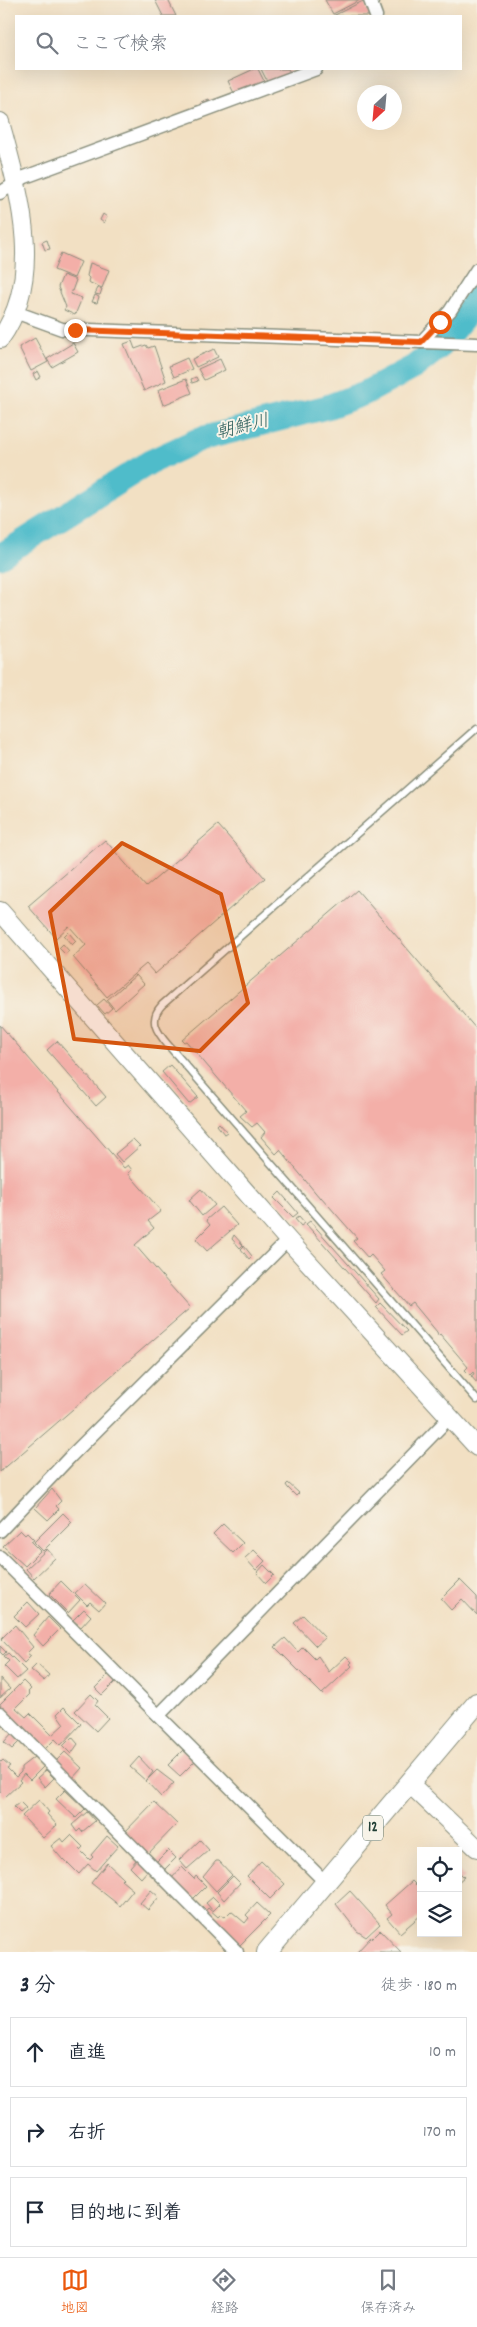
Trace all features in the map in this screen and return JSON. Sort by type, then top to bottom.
[{"type":"main road","name":"12","points":[[267,1952],[477,1703]]},
{"type":"street","points":[[370,0],[376,15]]},
{"type":"street","points":[[0,193],[16,182],[34,174],[313,70]]},
{"type":"street","points":[[0,122],[16,182],[21,211],[24,274],[15,312],[0,339]]},
{"type":"street","points":[[423,342],[450,311],[477,269]]},
{"type":"street","points":[[15,312],[62,329],[477,344]]},
{"type":"street","points":[[0,911],[288,1240],[477,1447]]},
{"type":"street","points":[[0,1531],[71,1456],[288,1240]]},
{"type":"street","points":[[159,1715],[450,1417]]},
{"type":"street","points":[[0,1557],[326,1883]]},
{"type":"street","points":[[0,1714],[237,1952]]},
{"type":"street","points":[[410,1784],[477,1848]]},
{"type":"lane","points":[[477,728],[162,1004],[156,1010],[154,1019],[156,1030],[162,1038],[477,1400]]},
{"type":"highlighted area","points":[[122,843],[221,894],[248,1003],[200,1051],[74,1039],[50,912]]},
{"type":"building","points":[[155,0],[168,0],[176,15],[162,15]]},
{"type":"building","points":[[325,0],[360,0],[333,14]]},
{"type":"building","points":[[363,1],[370,15],[335,15]]},
{"type":"building","points":[[252,70],[258,70],[264,81],[235,95],[228,81]]},
{"type":"building","points":[[262,70],[289,70],[291,74],[269,85]]},
{"type":"building","points":[[209,99],[212,105],[204,108],[201,102]]},
{"type":"building","points":[[103,214],[107,217],[104,223],[100,220]]},
{"type":"building","points":[[47,240],[50,249],[45,250],[42,242]]},
{"type":"building","points":[[61,253],[81,262],[74,278],[54,270]]},
{"type":"building","points":[[90,263],[109,270],[102,288],[88,282],[89,278],[87,276]]},
{"type":"building","points":[[63,275],[76,280],[71,294],[82,298],[75,315],[64,310],[66,307],[58,287]]},
{"type":"building","points":[[98,288],[102,289],[100,295],[95,294]]},
{"type":"building","points":[[95,295],[99,297],[97,303],[92,302]]},
{"type":"building","points":[[35,338],[48,362],[31,371],[19,347]]},
{"type":"building","points":[[132,341],[135,349],[146,345],[148,348],[154,346],[166,381],[144,391],[124,344]]},
{"type":"building","points":[[73,343],[78,352],[52,367],[47,359]]},
{"type":"building","points":[[214,349],[218,357],[196,367],[192,359]]},
{"type":"building","points":[[187,358],[192,369],[174,377],[169,366]]},
{"type":"building","points":[[220,359],[225,370],[204,380],[198,369]]},
{"type":"building","points":[[38,371],[41,377],[36,380],[33,374]]},
{"type":"building","points":[[196,377],[198,381],[192,383],[191,379]]},
{"type":"building","points":[[186,379],[192,393],[163,405],[158,390]]},
{"type":"building","points":[[218,825],[265,878],[155,974],[146,964],[107,997],[73,957],[86,945],[69,926],[56,938],[28,906],[105,840],[146,887]]},
{"type":"building","points":[[357,890],[477,1030],[477,1383],[471,1376],[474,1374],[473,1372],[470,1375],[465,1370],[468,1367],[440,1334],[438,1336],[437,1332],[413,1303],[409,1306],[381,1274],[385,1271],[371,1255],[368,1258],[353,1241],[357,1238],[320,1198],[280,1150],[276,1154],[261,1137],[265,1132],[257,1123],[252,1127],[240,1116],[246,1111],[186,1041],[182,1040]]},
{"type":"building","points":[[68,932],[76,941],[72,945],[64,936]]},
{"type":"building","points":[[63,944],[69,951],[65,954],[59,948]]},
{"type":"building","points":[[136,975],[144,984],[115,1010],[107,1000]]},
{"type":"building","points":[[104,999],[112,1008],[105,1014],[97,1005]]},
{"type":"building","points":[[0,1025],[124,1168],[128,1165],[132,1170],[128,1173],[161,1211],[148,1221],[154,1228],[135,1245],[190,1308],[0,1472]]},
{"type":"building","points":[[57,1041],[106,1097],[96,1106],[47,1050]]},
{"type":"building","points":[[170,1065],[198,1097],[189,1104],[162,1072]]},
{"type":"building","points":[[219,1123],[227,1132],[224,1134],[217,1125]]},
{"type":"building","points":[[133,1139],[140,1146],[122,1162],[115,1154]]},
{"type":"building","points":[[201,1189],[215,1205],[202,1216],[189,1200]]},
{"type":"building","points":[[280,1192],[298,1213],[293,1217],[274,1198]]},
{"type":"building","points":[[221,1207],[237,1225],[207,1251],[196,1239],[210,1225],[206,1220]]},
{"type":"building","points":[[299,1216],[305,1223],[301,1226],[295,1219]]},
{"type":"building","points":[[310,1221],[379,1299],[376,1303],[306,1224]]},
{"type":"building","points":[[234,1235],[243,1245],[240,1248],[232,1239]]},
{"type":"building","points":[[244,1246],[252,1256],[249,1259],[241,1249]]},
{"type":"building","points":[[380,1303],[407,1331],[402,1335],[376,1307]]},
{"type":"building","points":[[288,1483],[299,1493],[296,1496],[286,1485]]},
{"type":"building","points":[[52,1489],[61,1501],[56,1506],[59,1509],[48,1520],[35,1508]]},
{"type":"building","points":[[63,1513],[72,1522],[43,1551],[34,1542]]},
{"type":"building","points":[[223,1524],[243,1543],[233,1553],[213,1534]]},
{"type":"building","points":[[20,1530],[25,1535],[27,1533],[34,1540],[31,1542],[40,1551],[25,1566],[3,1546]]},
{"type":"building","points":[[47,1549],[55,1558],[34,1578],[26,1569]]},
{"type":"building","points":[[254,1550],[265,1561],[256,1570],[245,1558]]},
{"type":"building","points":[[264,1565],[274,1575],[266,1583],[257,1573]]},
{"type":"building","points":[[460,1580],[477,1597],[477,1615],[462,1599],[451,1610],[441,1599]]},
{"type":"building","points":[[61,1581],[80,1600],[68,1613],[49,1594]]},
{"type":"building","points":[[85,1584],[105,1603],[99,1610],[90,1602],[87,1605],[75,1593]]},
{"type":"building","points":[[28,1602],[39,1614],[25,1627],[14,1616]]},
{"type":"building","points":[[84,1609],[91,1616],[81,1627],[73,1620]]},
{"type":"building","points":[[303,1615],[325,1638],[316,1646],[294,1623]]},
{"type":"building","points":[[48,1617],[60,1629],[43,1646],[33,1635]]},
{"type":"building","points":[[15,1625],[33,1647],[27,1653],[31,1656],[24,1663],[1,1639]]},
{"type":"building","points":[[285,1638],[298,1652],[303,1647],[315,1659],[318,1656],[329,1672],[346,1656],[352,1662],[350,1664],[352,1666],[322,1694],[275,1647]]},
{"type":"building","points":[[0,1646],[6,1652],[3,1655],[0,1652]]},
{"type":"building","points":[[8,1653],[26,1671],[17,1679],[4,1666],[9,1661],[4,1656]]},
{"type":"building","points":[[37,1664],[49,1675],[44,1681],[31,1670]]},
{"type":"building","points":[[109,1674],[116,1681],[102,1695],[95,1688]]},
{"type":"building","points":[[0,1678],[10,1689],[0,1698]]},
{"type":"building","points":[[23,1681],[31,1689],[28,1692],[30,1694],[16,1708],[26,1717],[30,1713],[52,1735],[64,1724],[57,1714],[64,1707],[81,1724],[61,1745],[55,1739],[43,1751],[0,1709],[0,1704]]},
{"type":"building","points":[[91,1694],[98,1701],[95,1705],[108,1718],[96,1731],[75,1711]]},
{"type":"building","points":[[12,1733],[20,1741],[12,1749],[4,1742]]},
{"type":"building","points":[[72,1737],[78,1744],[71,1754],[63,1746]]},
{"type":"building","points":[[183,1750],[195,1761],[180,1776],[168,1765]]},
{"type":"building","points":[[65,1752],[82,1768],[72,1779],[54,1763]]},
{"type":"building","points":[[34,1757],[44,1766],[30,1780],[24,1774],[19,1780],[21,1782],[5,1797],[0,1792],[0,1763],[3,1760],[10,1766],[7,1768],[16,1777],[21,1772],[21,1767]]},
{"type":"building","points":[[139,1757],[153,1772],[146,1781],[130,1767]]},
{"type":"building","points":[[46,1770],[54,1778],[45,1787],[37,1778]]},
{"type":"building","points":[[157,1770],[174,1783],[161,1797],[146,1781]]},
{"type":"building","points":[[65,1790],[85,1809],[76,1818],[56,1799]]},
{"type":"building","points":[[39,1800],[49,1812],[47,1814],[57,1825],[43,1838],[22,1816]]},
{"type":"building","points":[[20,1802],[26,1808],[20,1813],[14,1807]]},
{"type":"building","points":[[154,1802],[177,1824],[145,1857],[123,1834]]},
{"type":"building","points":[[87,1812],[95,1821],[82,1832],[80,1829],[77,1832],[72,1825]]},
{"type":"building","points":[[71,1835],[83,1847],[80,1850],[90,1860],[93,1857],[91,1855],[107,1836],[118,1846],[96,1871],[88,1864],[79,1874],[51,1846],[61,1838],[64,1842]]},
{"type":"building","points":[[200,1840],[209,1850],[187,1869],[179,1860]]},
{"type":"building","points":[[168,1850],[176,1858],[162,1872],[154,1864]]},
{"type":"building","points":[[137,1859],[148,1870],[141,1878],[130,1867]]},
{"type":"building","points":[[216,1861],[219,1861],[232,1875],[216,1891],[203,1877]]},
{"type":"building","points":[[261,1861],[285,1884],[270,1899],[247,1876]]},
{"type":"building","points":[[107,1863],[123,1878],[121,1880],[133,1890],[120,1906],[91,1883]]},
{"type":"building","points":[[182,1867],[194,1879],[196,1876],[206,1886],[192,1900],[171,1879]]},
{"type":"building","points":[[233,1876],[240,1883],[224,1900],[217,1892]]},
{"type":"building","points":[[412,1881],[417,1884],[417,1918],[400,1933],[387,1918],[392,1914],[385,1905]]},
{"type":"building","points":[[151,1890],[159,1897],[148,1910],[140,1903]]},
{"type":"building","points":[[350,1891],[380,1924],[366,1937],[357,1931],[336,1904]]},
{"type":"building","points":[[213,1897],[220,1904],[213,1911],[206,1903]]},
{"type":"building","points":[[257,1903],[270,1915],[240,1945],[238,1943],[236,1946],[202,1915],[208,1908],[218,1917],[221,1914],[225,1917],[231,1911],[245,1923],[249,1918],[246,1915]]},
{"type":"building","points":[[380,1930],[401,1952],[357,1952],[371,1937]]},
{"type":"waterway","name":"朝鮮川","points":[[0,556],[150,462],[200,439],[327,407],[365,393],[414,367],[438,348],[466,314],[477,296]]},
{"type":"route","points":[[75,330],[421,342],[440,322]]}]
